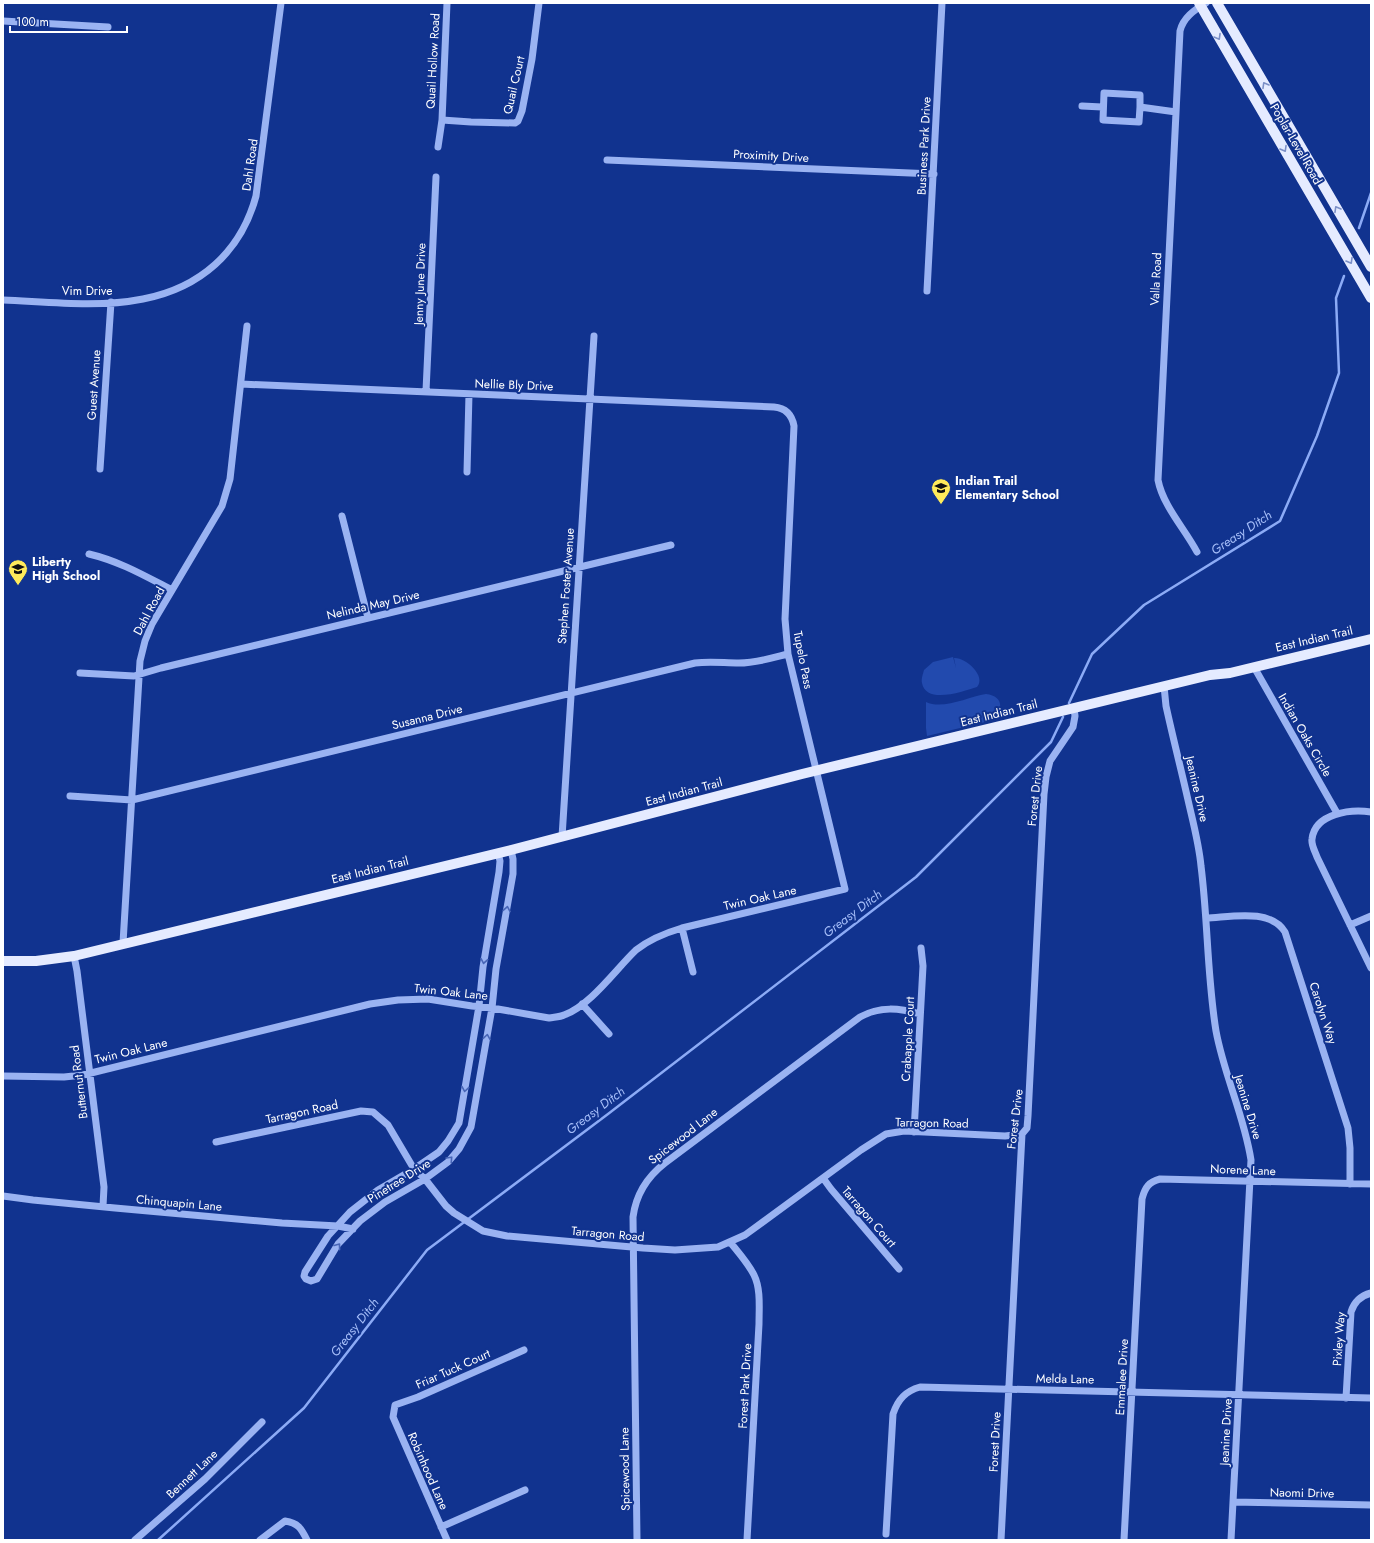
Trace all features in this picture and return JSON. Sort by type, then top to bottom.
[{"type":"main road","name":"Poplar Level Road","points":[[1217,3],[1371,267]]},
{"type":"main road","name":"Poplar Level Road","points":[[1202,4],[1371,298]]},
{"type":"main road","name":"East Indian Trail","points":[[3,962],[36,961],[74,956],[511,850],[817,771],[1210,674],[1230,673],[1371,639]]},
{"type":"street","name":"Dahl Road","points":[[170,291],[184,286],[201,275],[227,254],[238,240],[252,212],[260,180],[281,3]]},
{"type":"street","name":"Quail Hollow Road","points":[[442,120],[447,3]]},
{"type":"street","name":"Quail Court","points":[[442,120],[515,123],[518,121],[522,111],[532,59],[540,3]]},
{"type":"street","name":"Business Park Drive","points":[[927,290],[942,3]]},
{"type":"street","name":"Valla Road","points":[[1197,552],[1175,516],[1158,480],[1180,31],[1184,21],[1202,4]]},
{"type":"street","points":[[3,21],[108,27]]},
{"type":"street","points":[[1104,93],[1140,95],[1139,122],[1103,120],[1102,107],[1104,93]]},
{"type":"street","points":[[1082,106],[1102,107]]},
{"type":"street","points":[[1140,107],[1176,112]]},
{"type":"street","points":[[438,147],[442,120]]},
{"type":"street","name":"Proximity Drive","points":[[607,160],[934,174]]},
{"type":"street","name":"Jenny June Drive","points":[[426,391],[436,177]]},
{"type":"street","name":"Vim Drive","points":[[3,300],[65,303],[111,302],[144,299],[170,291]]},
{"type":"street","name":"Guest Avenue","points":[[100,469],[111,302]]},
{"type":"street","name":"Dahl Road","points":[[123,943],[140,660],[145,641],[155,619],[213,523],[226,496],[230,479],[247,326]]},
{"type":"street","name":"Stephen Foster Avenue","points":[[562,837],[594,336]]},
{"type":"street","name":"Nellie Bly Drive","points":[[241,384],[774,407],[785,410]]},
{"type":"street","points":[[467,472],[470,394]]},
{"type":"street","name":"Tupelo Pass","points":[[785,410],[793,420],[794,426],[785,619],[788,654],[845,888]]},
{"type":"street","points":[[342,516],[368,618]]},
{"type":"street","name":"Nelinda May Drive","points":[[80,673],[128,676],[140,675],[161,668],[671,545]]},
{"type":"street","points":[[89,554],[126,566],[172,590]]},
{"type":"street","name":"Susanna Drive","points":[[70,796],[132,800],[695,663],[752,662],[788,654]]},
{"type":"street","name":"Indian Oaks Circle","points":[[1254,667],[1337,813]]},
{"type":"street","name":"Jeanine Drive","points":[[1164,686],[1166,706],[1201,864],[1210,990],[1215,1023],[1225,1069],[1248,1142],[1251,1160],[1231,1540]]},
{"type":"street","name":"Forest Drive","points":[[1001,1540],[1022,1134],[1027,1128],[1028,1116],[1046,777],[1050,761],[1073,727],[1076,716],[1074,708]]},
{"type":"street","points":[[1371,812],[1352,811],[1337,813],[1326,819],[1316,828],[1312,844],[1371,968]]},
{"type":"street","name":"Pinetree Drive","points":[[498,853],[500,861],[499,872],[483,967],[479,1006],[459,1123],[448,1142],[439,1152],[369,1197],[350,1212],[328,1236],[308,1268],[304,1276],[306,1279],[311,1281],[317,1279],[338,1244],[368,1214],[385,1202],[425,1179],[448,1162],[459,1149],[471,1127],[492,1008],[496,969],[513,874],[511,850]]},
{"type":"street","name":"Twin Oak Lane","points":[[3,1076],[64,1077],[89,1073],[370,1004],[398,1000],[419,999],[479,1006],[549,1018],[564,1015],[582,1004],[636,950],[663,934],[845,888]]},
{"type":"street","name":"Carolyn Way","points":[[1206,918],[1263,916],[1274,920],[1285,932],[1344,1116],[1350,1148],[1350,1184]]},
{"type":"street","points":[[1350,925],[1371,916]]},
{"type":"street","points":[[682,928],[693,972]]},
{"type":"street","name":"Crabapple Court","points":[[914,1132],[923,966],[921,948]]},
{"type":"street","name":"Butternut Road","points":[[74,956],[104,1187],[103,1206]]},
{"type":"street","points":[[582,1004],[609,1034]]},
{"type":"street","name":"Spicewood Lane","points":[[637,1540],[633,1217],[637,1199],[641,1190],[650,1176],[665,1163],[866,1014],[892,1008],[920,1014]]},
{"type":"street","name":"Tarragon Road","points":[[216,1142],[361,1111],[373,1112],[388,1125],[414,1169],[425,1179],[446,1206],[475,1227],[490,1234],[675,1250],[718,1247],[745,1235],[881,1136],[891,1133],[914,1132],[1005,1136],[1022,1134]]},
{"type":"street","name":"Tarragon Court","points":[[823,1178],[899,1269]]},
{"type":"street","name":"Norene Lane","points":[[1142,1214],[1144,1190],[1150,1183],[1160,1179],[1371,1184]]},
{"type":"street","name":"Chinquapin Lane","points":[[3,1196],[282,1223],[338,1226],[353,1229]]},
{"type":"street","name":"Emmalee Drive","points":[[1124,1540],[1142,1214]]},
{"type":"street","name":"Forest Park Drive","points":[[730,1242],[754,1274],[759,1298],[759,1324],[747,1540]]},
{"type":"street","name":"Pixley Way","points":[[1346,1398],[1351,1312],[1356,1302],[1371,1293]]},
{"type":"street","name":"Friar Tuck Court","points":[[394,1409],[395,1405],[413,1399],[524,1350]]},
{"type":"street","name":"Melda Lane","points":[[886,1534],[893,1414],[900,1399],[912,1390],[920,1387],[1371,1398]]},
{"type":"street","name":"Robinhood Lane","points":[[394,1409],[393,1417],[399,1432],[447,1540]]},
{"type":"street","name":"Bennett Lane","points":[[135,1540],[205,1479],[262,1422]]},
{"type":"street","points":[[441,1527],[525,1490]]},
{"type":"street","name":"Naomi Drive","points":[[1233,1502],[1371,1505]]},
{"type":"street","points":[[260,1540],[285,1521],[293,1522],[299,1526],[307,1540]]},
{"type":"shaded area","points":[[953,657],[956,668],[954,658],[969,664],[977,673],[979,683],[977,687],[946,695],[938,695],[925,690],[922,683],[924,670],[933,662]]},
{"type":"shaded area","points":[[986,694],[997,698],[1000,705],[998,713],[989,721],[927,736],[926,702],[940,705],[948,704]]},
{"type":"waterway","name":"Greasy Ditch","points":[[1359,228],[1371,193]]},
{"type":"waterway","name":"Greasy Ditch","points":[[1069,703],[1092,654],[1144,605],[1280,521],[1317,436],[1339,373],[1336,298],[1344,276]]},
{"type":"waterway","name":"Greasy Ditch","points":[[158,1540],[304,1408],[427,1250],[608,1114],[916,877],[1051,742],[1063,717]]},
{"type":"place","name":"Indian Trail Elementary School","points":[[941,505]]},
{"type":"place","name":"Liberty High School","points":[[18,586]]}]
